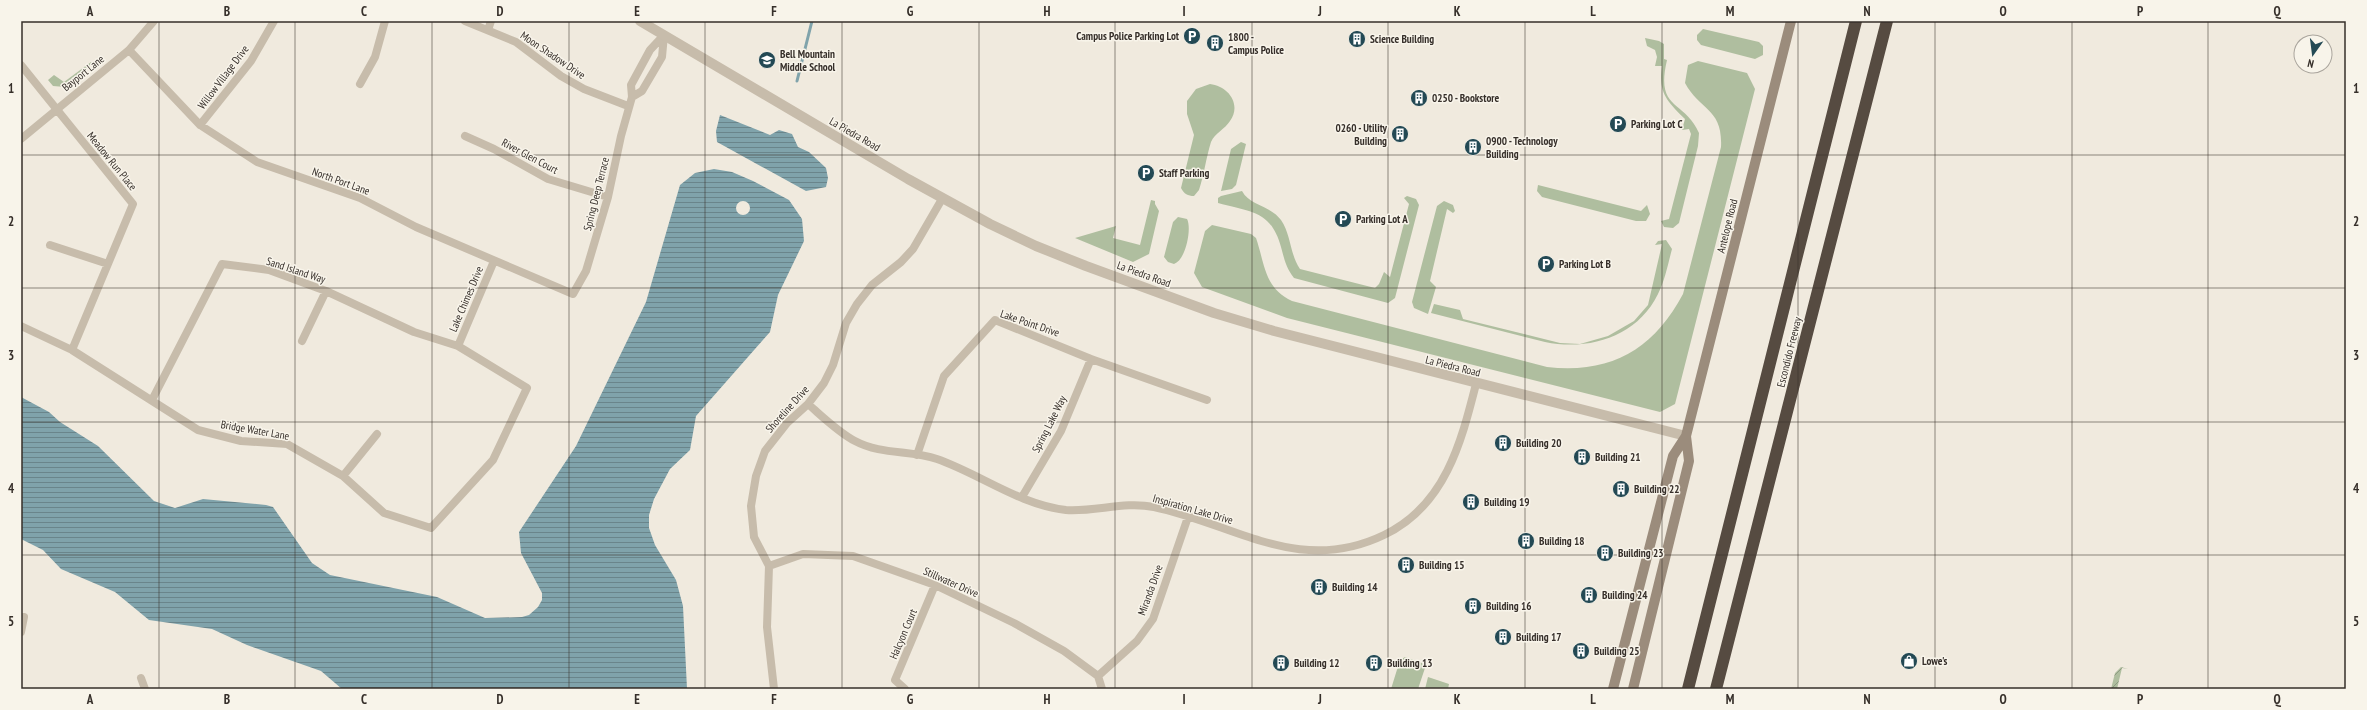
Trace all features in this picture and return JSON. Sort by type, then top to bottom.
[{"type":"highway","name":"Escondido Freeway","points":[[1688,689],[1856,21]]},
{"type":"highway","name":"Escondido Freeway","points":[[1716,689],[1887,21]]},
{"type":"main road","name":"Antelope Road","points":[[1613,689],[1673,456],[1686,436],[1791,21]]},
{"type":"main road","name":"Antelope Road","points":[[1633,689],[1690,461],[1686,436]]},
{"type":"street","name":"Bayport Lane","points":[[21,139],[129,50],[154,21]]},
{"type":"street","name":"Willow Village Drive","points":[[200,125],[251,61],[274,21]]},
{"type":"street","points":[[360,84],[375,57],[385,21]]},
{"type":"street","name":"Moon Shadow Drive","points":[[465,21],[478,23],[488,30],[516,42],[562,76],[584,89],[628,106]]},
{"type":"street","points":[[488,30],[491,21]]},
{"type":"street","name":"La Piedra Road","points":[[640,21],[942,199],[1036,246],[1214,313],[1333,347],[1686,436]]},
{"type":"street","name":"Spring Deep Terrace","points":[[573,294],[586,271],[608,198],[628,106],[632,97],[631,85],[650,50],[664,35]]},
{"type":"street","name":"Spring Deep Terrace","points":[[632,97],[642,91],[662,57],[664,35]]},
{"type":"street","name":"North Port Lane","points":[[129,50],[200,125],[256,162],[354,196],[416,227],[573,294]]},
{"type":"street","name":"Meadow Run Place","points":[[21,65],[133,204],[72,350]]},
{"type":"street","name":"River Glen Court","points":[[466,136],[494,148],[548,179],[608,198]]},
{"type":"street","name":"Shoreline Drive","points":[[769,566],[754,538],[751,506],[756,476],[765,451],[786,423],[808,404],[824,383],[833,365],[846,323],[857,304],[872,285],[913,249],[942,199]]},
{"type":"street","points":[[50,245],[108,264]]},
{"type":"street","name":"Lake Chimes Drive","points":[[458,346],[494,261]]},
{"type":"street","name":"Sand Island Way","points":[[152,400],[222,264],[269,270],[326,291],[414,332],[458,346]]},
{"type":"street","points":[[302,341],[326,291]]},
{"type":"street","name":"Lake Point Drive","points":[[917,455],[944,376],[994,320],[1091,359],[1207,400]]},
{"type":"street","name":"Bridge Water Lane","points":[[21,326],[72,350],[198,430],[241,441],[287,444],[343,476],[384,513],[432,528],[493,460],[527,388],[458,346]]},
{"type":"street","name":"Spring Lake Way","points":[[1022,497],[1061,431],[1091,359]]},
{"type":"street","name":"Inspiration Lake Drive","points":[[808,404],[839,430],[856,441],[893,453],[917,455],[936,459],[1046,506],[1068,510],[1124,505],[1152,507],[1188,517],[1270,544],[1299,551],[1330,551],[1357,545],[1385,535],[1411,517],[1435,492],[1450,470],[1460,444],[1476,384]]},
{"type":"street","points":[[343,476],[377,434]]},
{"type":"street","name":"Miranda Drive","points":[[1098,676],[1137,641],[1153,619],[1188,517]]},
{"type":"street","name":"Stillwater Drive","points":[[769,566],[803,554],[853,556],[935,585],[1014,623],[1058,648],[1098,676]]},
{"type":"street","points":[[769,566],[767,627],[774,689]]},
{"type":"street","name":"Halcyon Court","points":[[905,689],[896,680],[935,585]]},
{"type":"street","points":[[21,632],[24,616]]},
{"type":"street","points":[[1098,676],[1102,689]]},
{"type":"street","points":[[141,678],[145,689]]},
{"type":"green space","points":[[1703,29],[1759,42],[1763,46],[1763,55],[1755,59],[1701,45],[1697,40],[1697,35]]},
{"type":"green space","points":[[1645,38],[1659,41],[1664,44],[1664,59],[1667,60],[1664,76],[1665,88],[1668,97],[1693,122],[1699,133],[1698,146],[1679,223],[1673,228],[1664,227],[1661,221],[1669,219],[1691,134],[1689,129],[1682,130],[1685,119],[1665,96],[1661,83],[1662,66],[1655,66],[1657,57],[1655,50],[1647,46]]},
{"type":"green space","points":[[1698,61],[1747,73],[1755,89],[1675,404],[1660,412],[1287,318],[1202,287],[1194,273],[1205,231],[1212,225],[1251,234],[1256,238],[1264,266],[1271,282],[1283,296],[1292,301],[1547,367],[1570,368],[1610,362],[1628,354],[1644,344],[1671,314],[1683,294],[1721,147],[1721,134],[1718,124],[1714,117],[1691,92],[1685,83],[1688,65]]},
{"type":"green space","points":[[91,62],[93,63],[65,87],[53,86],[48,80],[54,75],[64,82]]},
{"type":"green space","points":[[1210,84],[1217,85],[1222,88],[1231,97],[1234,102],[1233,115],[1230,121],[1211,142],[1199,190],[1194,196],[1190,196],[1181,188],[1194,135],[1187,114],[1187,101],[1196,89]]},
{"type":"green space","points":[[1241,142],[1246,144],[1236,185],[1232,189],[1221,191],[1231,149]]},
{"type":"green space","points":[[1538,185],[1641,211],[1647,205],[1650,214],[1646,221],[1636,221],[1542,197],[1537,191]]},
{"type":"green space","points":[[1242,191],[1250,200],[1271,211],[1281,220],[1287,232],[1294,257],[1300,269],[1375,288],[1379,284],[1384,272],[1390,277],[1409,204],[1404,198],[1407,196],[1416,199],[1419,205],[1395,298],[1388,303],[1294,278],[1286,263],[1277,235],[1265,219],[1258,214],[1218,203],[1218,198],[1221,196]]},
{"type":"green space","points":[[1151,200],[1155,201],[1159,211],[1149,254],[1133,262],[1075,238],[1116,226],[1113,238],[1140,245]]},
{"type":"green space","points":[[1444,201],[1453,205],[1455,211],[1453,213],[1447,209],[1430,281],[1436,287],[1428,314],[1414,308],[1412,302],[1437,206]]},
{"type":"green space","points":[[1178,217],[1187,219],[1189,229],[1187,243],[1182,257],[1174,264],[1168,262],[1164,257],[1173,222]]},
{"type":"green space","points":[[1666,240],[1672,249],[1660,289],[1649,309],[1638,321],[1610,338],[1581,344],[1608,336],[1634,321],[1648,305],[1662,244],[1655,245],[1658,241]]},
{"type":"green space","points":[[1434,304],[1460,310],[1463,319],[1560,343],[1579,344],[1562,344],[1545,342],[1431,313]]},
{"type":"green space","points":[[1405,657],[1422,663],[1425,668],[1418,689],[1391,689],[1400,660]]},
{"type":"green space","points":[[2121,667],[2128,669],[2122,668],[2117,689],[2111,689],[2115,673]]},
{"type":"green space","points":[[1428,677],[1449,684],[1448,689],[1425,689]]},
{"type":"water","points":[[720,115],[770,135],[779,130],[792,134],[798,147],[809,152],[826,168],[828,178],[826,187],[806,191],[717,142],[716,131]]},
{"type":"water","points":[[714,169],[732,172],[789,200],[802,219],[804,241],[778,295],[770,332],[696,416],[690,450],[670,469],[654,499],[649,515],[649,528],[655,545],[676,580],[683,606],[687,689],[342,689],[321,671],[247,645],[212,629],[149,620],[115,592],[61,569],[43,550],[21,539],[21,397],[49,412],[60,422],[98,446],[154,501],[175,508],[203,499],[273,507],[312,563],[330,575],[437,597],[485,618],[522,617],[529,615],[538,607],[542,600],[542,593],[521,553],[519,532],[576,446],[646,302],[680,185],[695,173]]},
{"type":"pier","points":[[743,201],[748,203],[750,208],[748,213],[743,215],[738,213],[736,208],[738,203]]},
{"type":"waterway","points":[[797,81],[812,21]]},
{"type":"place","name":"Campus Police Parking Lot","points":[[1192,36]]},
{"type":"place","name":"Science Building","points":[[1357,39]]},
{"type":"place","name":"1800 - Campus Police","points":[[1215,43]]},
{"type":"place","name":"Bell Mountain Middle School","points":[[767,60]]},
{"type":"place","name":"0250 - Bookstore","points":[[1419,98]]},
{"type":"place","name":"Parking Lot C","points":[[1618,124]]},
{"type":"place","name":"0260 - Utility Building","points":[[1400,134]]},
{"type":"place","name":"0900 - Technology Building","points":[[1473,147]]},
{"type":"place","name":"Staff Parking","points":[[1146,173]]},
{"type":"place","name":"Parking Lot A","points":[[1343,219]]},
{"type":"place","name":"Parking Lot B","points":[[1546,264]]},
{"type":"place","name":"Building 20","points":[[1503,443]]},
{"type":"place","name":"Building 21","points":[[1582,457]]},
{"type":"place","name":"Building 22","points":[[1621,489]]},
{"type":"place","name":"Building 19","points":[[1471,502]]},
{"type":"place","name":"Building 18","points":[[1526,541]]},
{"type":"place","name":"Building 23","points":[[1605,553]]},
{"type":"place","name":"Building 15","points":[[1406,565]]},
{"type":"place","name":"Building 14","points":[[1319,587]]},
{"type":"place","name":"Building 24","points":[[1589,595]]},
{"type":"place","name":"Building 16","points":[[1473,606]]},
{"type":"place","name":"Building 17","points":[[1503,637]]},
{"type":"place","name":"Building 25","points":[[1581,651]]},
{"type":"place","name":"Lowe's","points":[[1909,661]]},
{"type":"place","name":"Building 12","points":[[1281,663]]},
{"type":"place","name":"Building 13","points":[[1374,663]]}]
